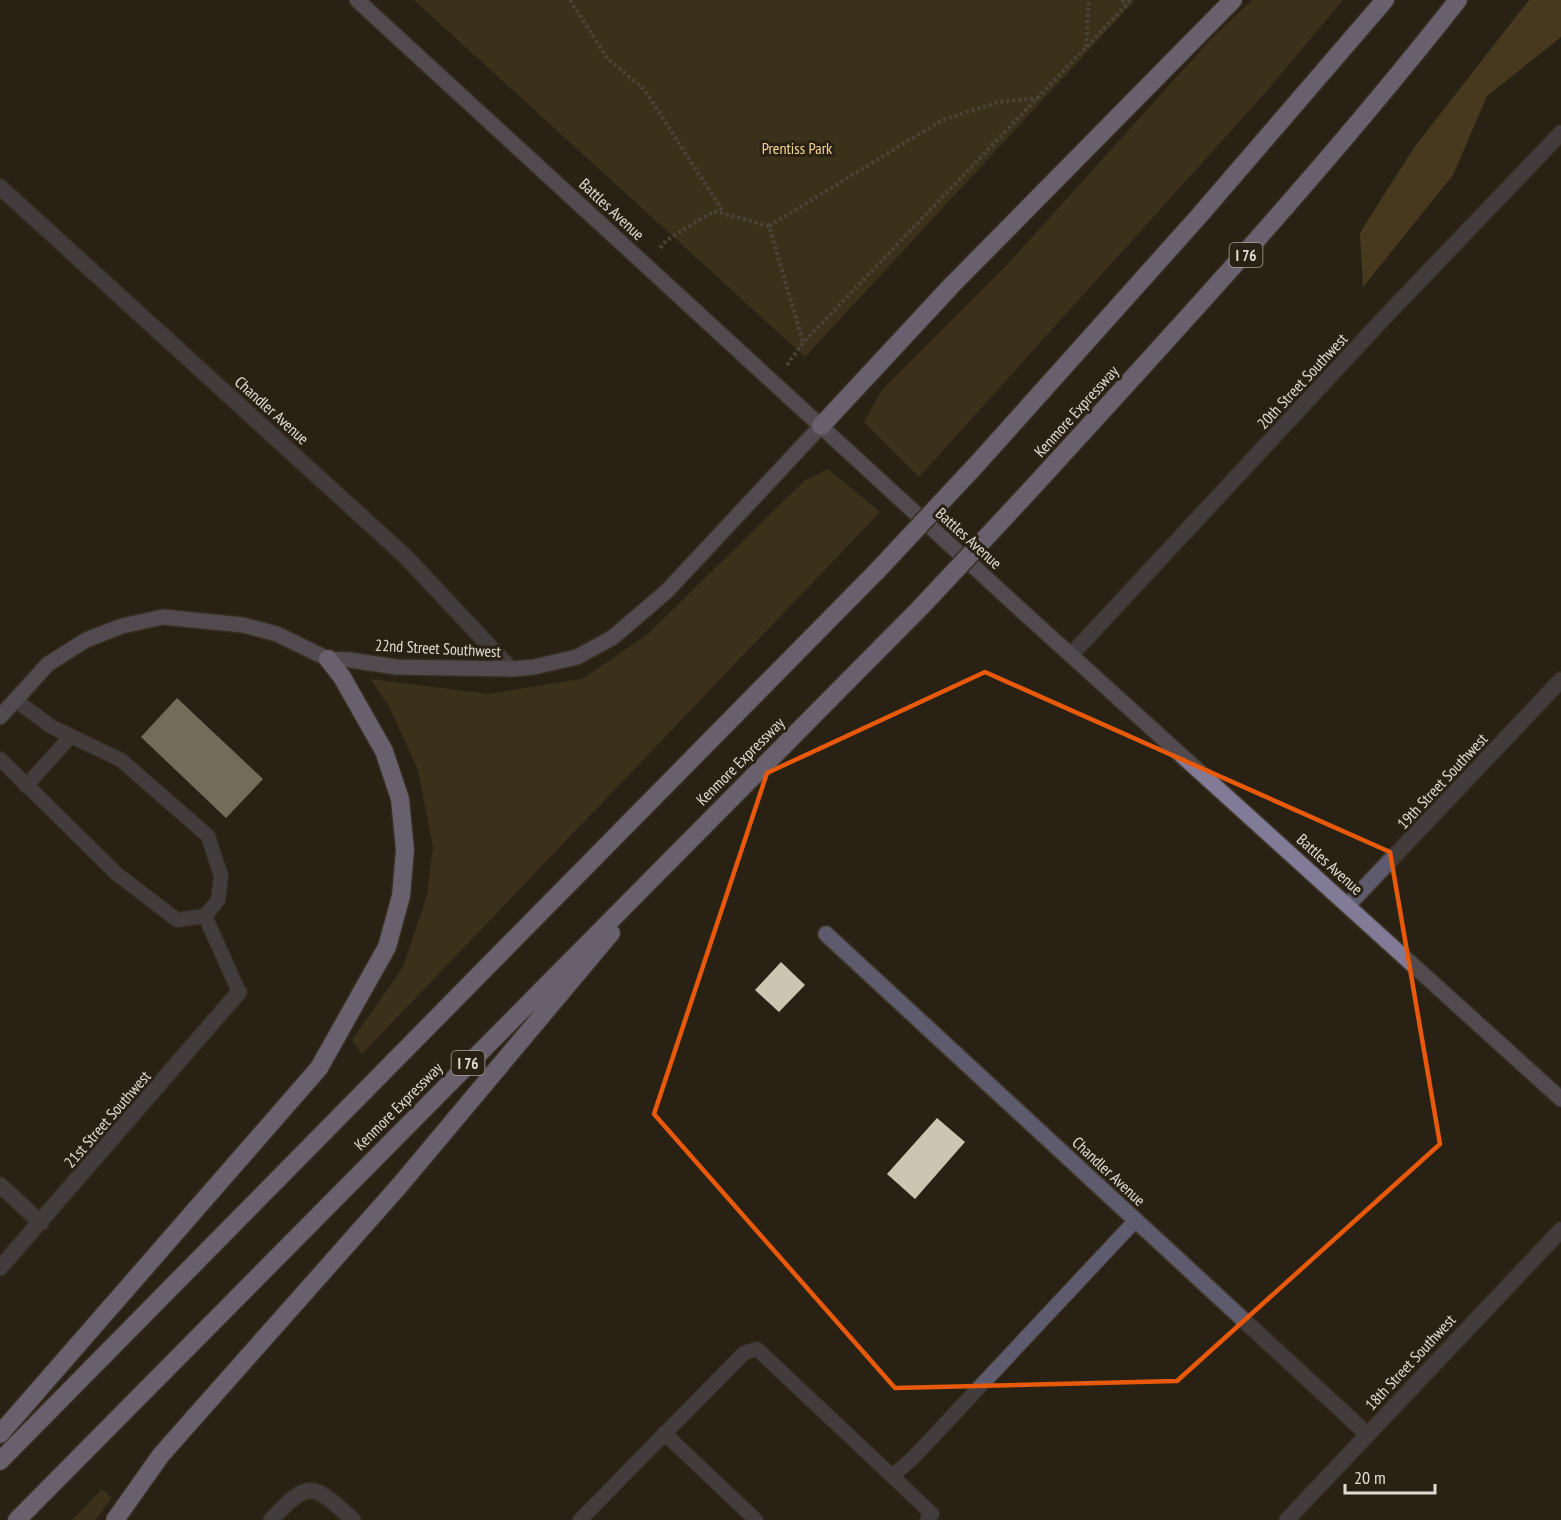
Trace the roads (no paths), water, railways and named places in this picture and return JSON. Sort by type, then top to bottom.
[{"type":"highway","points":[[821,426],[952,285],[1233,0]]},
{"type":"highway","name":"Kenmore Expressway","points":[[0,1461],[878,571],[1200,216],[1384,0]]},
{"type":"highway","name":"Kenmore Expressway","points":[[17,1520],[694,833],[921,607],[1246,254],[1408,63],[1458,0]]},
{"type":"highway","points":[[0,1434],[319,1068],[387,947],[401,896],[405,850],[400,799],[384,751],[342,677],[328,659]]},
{"type":"highway","points":[[115,1520],[161,1455],[400,1185],[694,833]]},
{"type":"street","name":"Battles Avenue","points":[[357,0],[1071,655],[1561,1099]]},
{"type":"street","name":"20th Street Southwest","points":[[1071,655],[1383,319],[1561,133]]},
{"type":"street","name":"Chandler Avenue","points":[[0,187],[406,557],[511,669]]},
{"type":"street","name":"22nd Street Southwest","points":[[0,717],[48,664],[86,640],[122,626],[162,617],[243,625],[276,634],[328,659],[396,667],[511,669],[534,667],[577,657],[612,638],[667,591],[821,426]]},
{"type":"street","name":"19th Street Southwest","points":[[1348,905],[1561,680]]},
{"type":"street","name":"Chandler Avenue","points":[[826,934],[1367,1434]]},
{"type":"street","name":"21st Street Southwest","points":[[0,1268],[239,992]]},
{"type":"street","points":[[0,1185],[41,1223]]},
{"type":"street","name":"18th Street Southwest","points":[[1287,1520],[1561,1230]]},
{"type":"street","points":[[271,1520],[296,1494],[309,1489],[321,1493],[353,1520]]},
{"type":"lane","points":[[0,759],[117,874],[177,920],[205,916],[218,900],[221,876],[208,836],[121,760],[52,727],[15,700]]},
{"type":"lane","points":[[26,786],[71,736]]},
{"type":"lane","points":[[205,916],[239,992]]},
{"type":"lane","points":[[892,1476],[913,1458],[1136,1220]]},
{"type":"lane","points":[[580,1520],[744,1353],[757,1349],[932,1514],[927,1520]]},
{"type":"lane","points":[[664,1433],[756,1520]]},
{"type":"park label","name":"Prentiss Park","points":[[797,148]]}]
